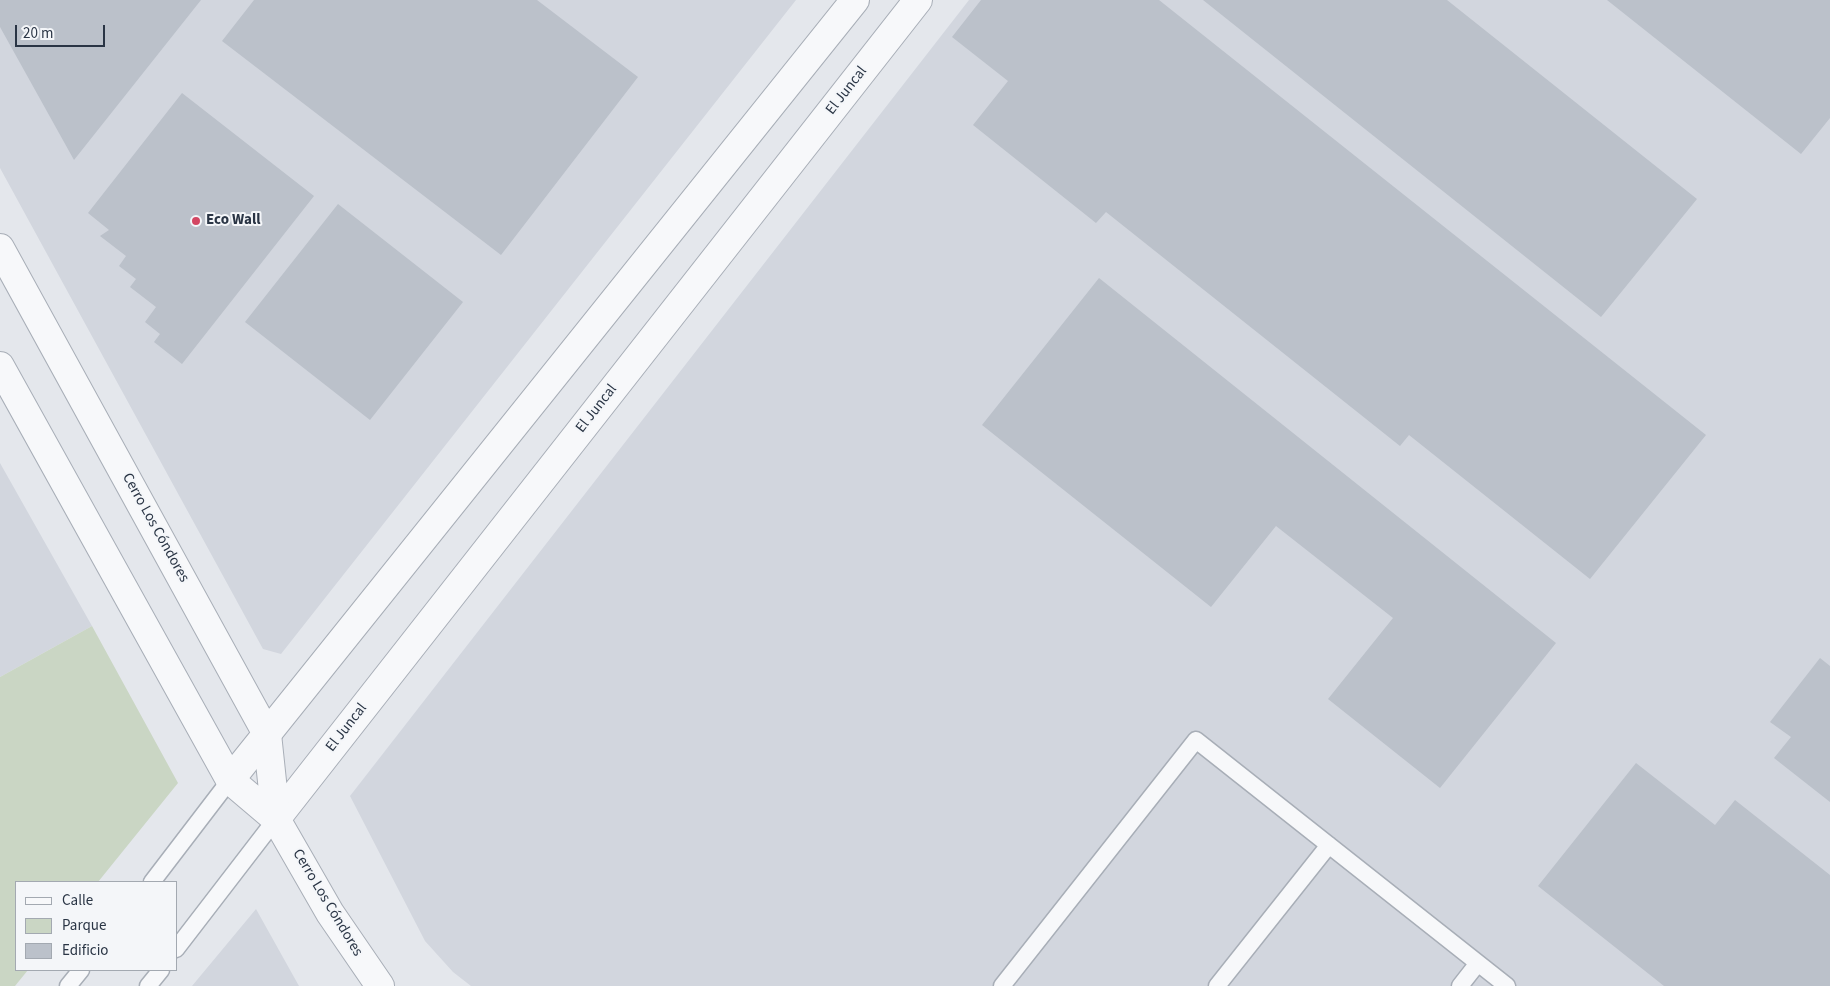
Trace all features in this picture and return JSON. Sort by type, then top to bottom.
[{"type":"street","points":[[230,780],[854,0]]},
{"type":"street","name":"El Juncal","points":[[276,819],[918,0]]},
{"type":"street","name":"Cerro Los Cóndores","points":[[0,248],[267,734],[276,819]]},
{"type":"street","name":"Cerro Los Cóndores","points":[[0,366],[230,780],[276,819],[330,913],[380,986]]},
{"type":"lane","points":[[1002,986],[1196,740],[1507,986]]},
{"type":"lane","points":[[153,881],[230,780]]},
{"type":"lane","points":[[178,947],[276,819]]},
{"type":"lane","points":[[1217,986],[1329,845]]},
{"type":"lane","points":[[1460,986],[1478,963]]},
{"type":"lane","points":[[68,986],[80,971]]},
{"type":"lane","points":[[148,986],[160,971]]},
{"type":"shaded area","points":[[0,0],[796,0],[281,654],[263,649],[0,168]]},
{"type":"shaded area","points":[[969,0],[1830,0],[1830,986],[471,986],[453,972],[425,941],[350,796]]},
{"type":"shaded area","points":[[0,463],[92,626],[0,677]]},
{"type":"shaded area","points":[[256,909],[299,986],[192,986]]},
{"type":"green space","points":[[92,626],[178,783],[99,881],[15,881],[15,971],[27,971],[15,986],[0,986],[0,677]]},
{"type":"building","points":[[0,0],[201,0],[74,160],[0,27]]},
{"type":"building","points":[[254,0],[537,0],[638,77],[501,255],[222,41]]},
{"type":"building","points":[[981,0],[1159,0],[1706,435],[1590,579],[1409,435],[1400,446],[1106,212],[1096,223],[973,125],[1008,81],[952,37]]},
{"type":"building","points":[[1203,0],[1447,0],[1697,199],[1601,317]]},
{"type":"building","points":[[1607,0],[1830,0],[1830,118],[1801,154]]},
{"type":"building","name":"Eco Wall","points":[[182,93],[314,196],[182,364],[154,342],[160,334],[145,322],[156,307],[130,287],[136,279],[119,266],[126,256],[100,236],[109,230],[88,213]]},
{"type":"building","points":[[338,204],[463,302],[370,420],[245,322]]},
{"type":"building","points":[[1099,278],[1556,643],[1440,788],[1328,699],[1393,618],[1276,526],[1211,607],[982,425]]},
{"type":"building","points":[[1820,658],[1830,666],[1830,802],[1774,758],[1791,737],[1770,722]]},
{"type":"building","points":[[1636,763],[1715,825],[1735,800],[1830,875],[1830,986],[1664,986],[1538,886]]},
{"type":"place","name":"Eco Wall","points":[[196,221]]}]
